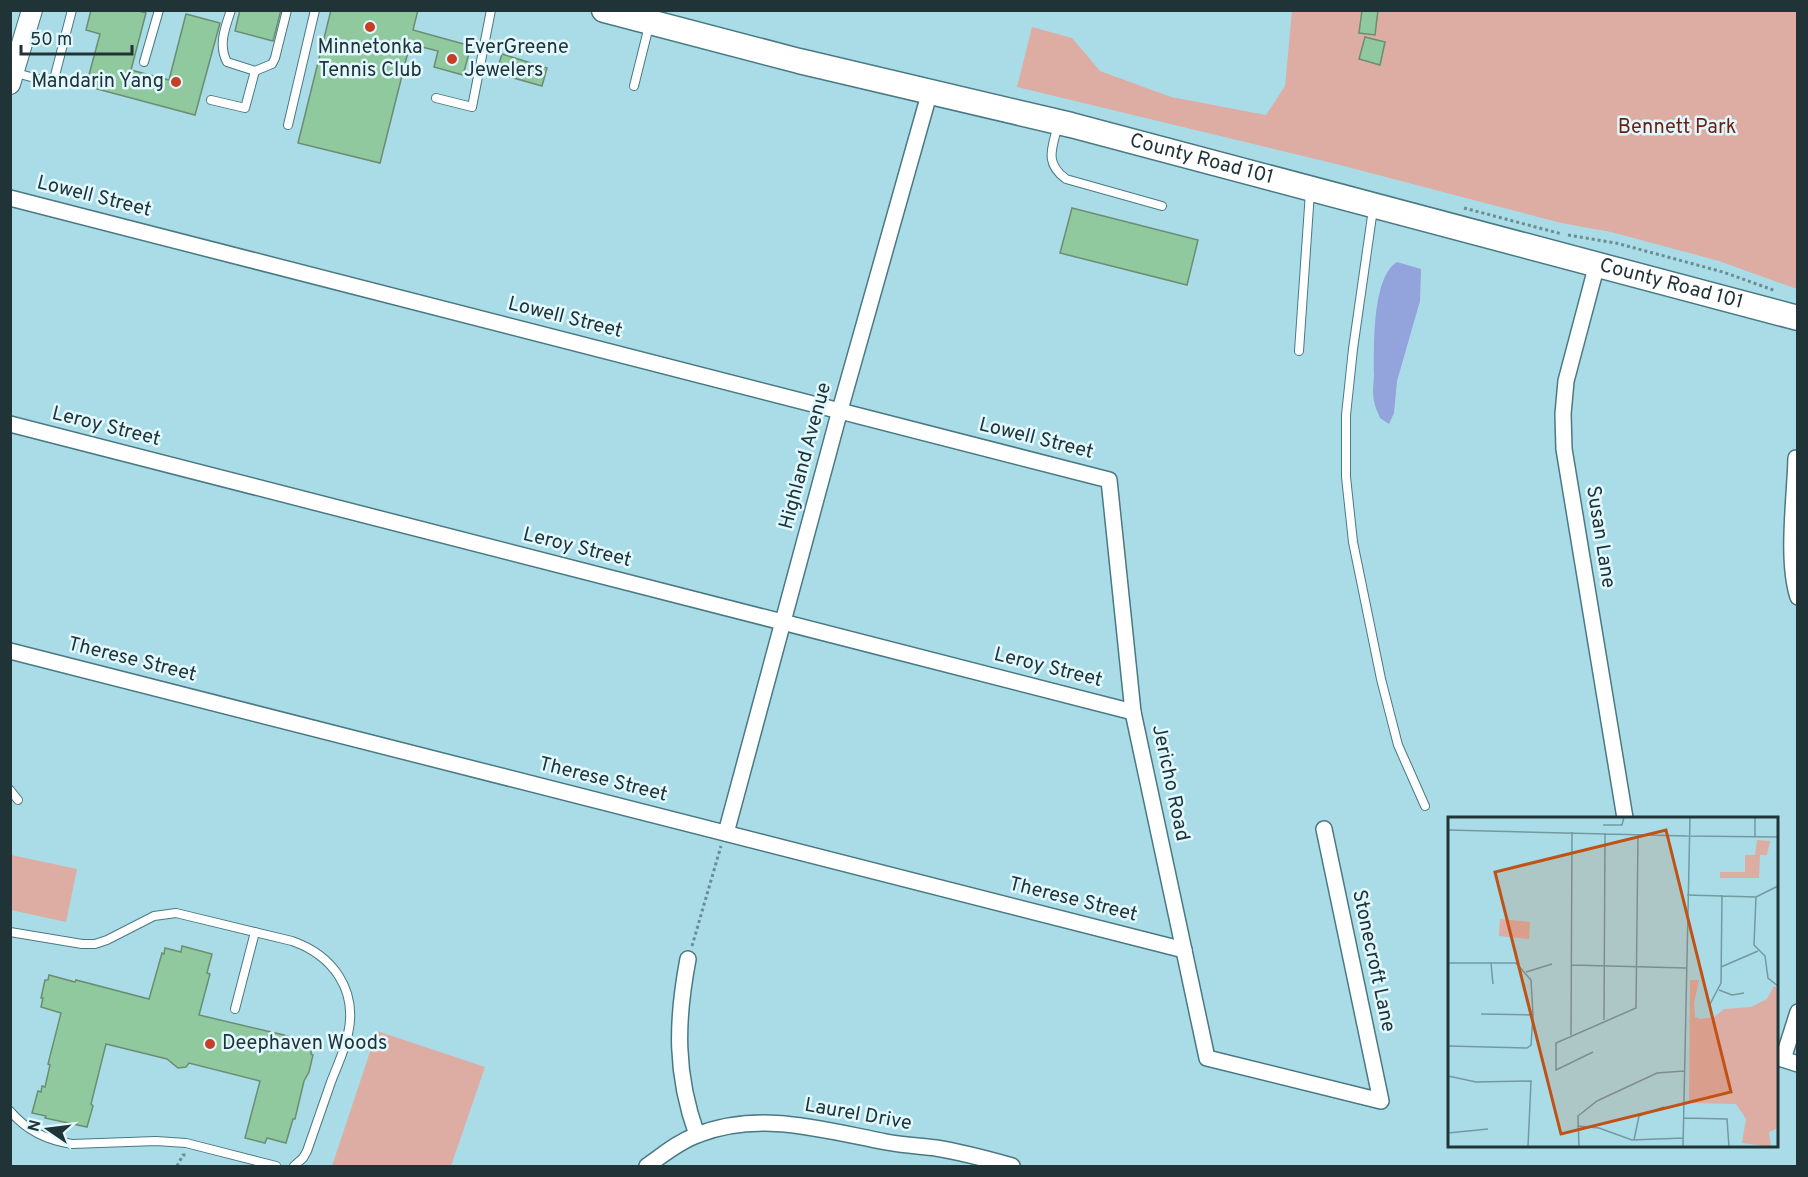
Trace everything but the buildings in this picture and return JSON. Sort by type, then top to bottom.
[{"type":"main road","name":"County Road 101","points":[[604,10],[798,61],[1058,122],[1797,318]]},
{"type":"street","points":[[13,67],[32,10]]},
{"type":"street","name":"Highland Avenue","points":[[726,833],[840,410],[930,91]]},
{"type":"street","name":"Lowell Street","points":[[10,198],[1109,480]]},
{"type":"street","name":"Susan Lane","points":[[1597,264],[1566,381],[1563,414],[1564,449],[1625,817]]},
{"type":"street","name":"Leroy Street","points":[[10,424],[1133,712]]},
{"type":"street","points":[[1796,458],[1792,555],[1797,597]]},
{"type":"street","name":"Jericho Road","points":[[1109,480],[1133,712],[1207,1058],[1240,1066]]},
{"type":"street","name":"Therese Street","points":[[10,651],[1184,950]]},
{"type":"street","name":"Stonecroft Lane","points":[[1240,1066],[1381,1101],[1324,829]]},
{"type":"street","points":[[647,1167],[671,1148],[697,1135],[682,1082],[678,1050],[688,959]]},
{"type":"street","points":[[1797,1012],[1780,1058],[1797,1064]]},
{"type":"street","name":"Laurel Drive","points":[[697,1135],[729,1125],[759,1122],[819,1127],[888,1142],[938,1149],[986,1163],[1012,1167]]},
{"type":"lane","points":[[13,67],[53,83],[72,10]]},
{"type":"lane","points":[[144,62],[159,10]]},
{"type":"lane","points":[[231,10],[223,35],[223,55],[227,62],[255,71],[272,64],[287,10]]},
{"type":"lane","points":[[288,125],[315,10]]},
{"type":"lane","points":[[436,98],[472,107],[491,10]]},
{"type":"lane","points":[[634,86],[650,22]]},
{"type":"lane","points":[[211,100],[245,108],[255,71]]},
{"type":"lane","points":[[1058,122],[1050,159],[1056,172],[1066,179],[1162,206]]},
{"type":"lane","points":[[1299,351],[1310,188]]},
{"type":"lane","points":[[1374,204],[1348,393],[1346,477],[1353,542],[1381,679],[1398,745],[1425,806]]},
{"type":"lane","points":[[10,790],[18,800]]},
{"type":"lane","points":[[10,932],[82,944],[95,944],[154,916],[176,913],[305,945],[323,957],[330,963],[341,981],[348,1001],[350,1021],[348,1034],[307,1151],[294,1167]]},
{"type":"lane","points":[[235,1009],[255,932]]},
{"type":"lane","points":[[10,1111],[36,1134],[59,1142],[72,1144],[186,1143],[276,1167]]},
{"type":"path","points":[[688,959],[726,833]]},
{"type":"path","points":[[177,1167],[183,1155],[191,1154]]},
{"type":"green space","name":"Bennett Park","points":[[1292,11],[1797,11],[1797,289],[1719,261],[1611,232],[1561,223],[1340,165],[1017,87],[1032,27],[1072,38],[1100,71],[1171,97],[1266,115],[1285,86]]},
{"type":"green space","points":[[11,855],[77,869],[66,922],[11,910]]},
{"type":"green space","points":[[377,1031],[485,1067],[451,1166],[332,1166]]},
{"type":"water","points":[[1397,262],[1421,269],[1420,301],[1397,381],[1394,413],[1389,424],[1380,418],[1373,398],[1375,330],[1376,313],[1383,282],[1389,270]]},
{"type":"place","name":"Minnetonka Tennis Club","points":[[370,27]]},
{"type":"place","name":"EverGreene Jewelers","points":[[452,59]]},
{"type":"place","name":"Mandarin Yang","points":[[176,82]]},
{"type":"place","name":"Deephaven Woods","points":[[210,1044]]}]
